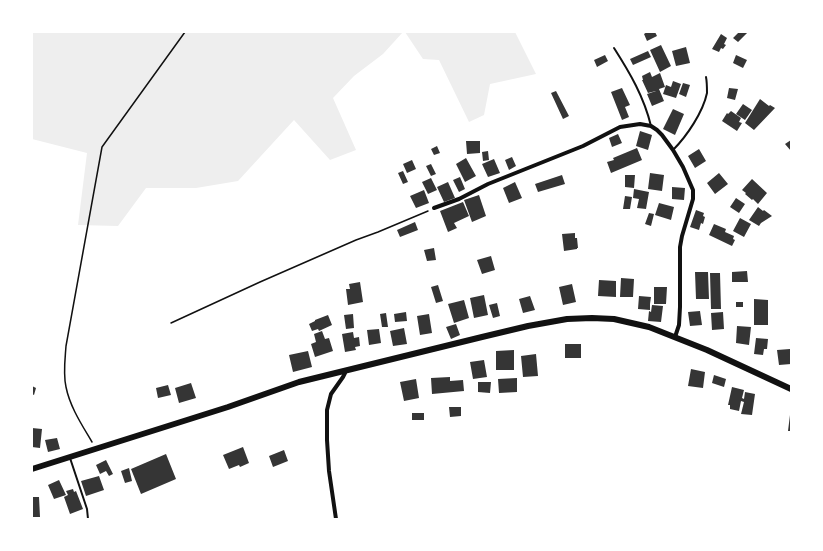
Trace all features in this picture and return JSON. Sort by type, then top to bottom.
[{"type":"main road","points":[[32,469],[299,382],[506,331],[567,320],[592,318],[619,320],[649,327],[718,355],[791,389]]},
{"type":"street","points":[[434,208],[458,199],[488,184],[583,146],[620,127],[640,124],[651,126],[662,135],[674,150],[692,186],[693,194],[692,204],[680,242],[680,307],[679,325],[675,337]]},
{"type":"street","points":[[336,519],[329,471],[327,410],[328,402],[345,371]]},
{"type":"lane","points":[[614,48],[639,90],[651,126]]},
{"type":"lane","points":[[674,150],[688,132],[702,107],[707,92],[706,77]]},
{"type":"lane","points":[[70,457],[87,509],[88,519]]},
{"type":"path","points":[[95,448],[77,417],[68,397],[64,361],[102,147],[185,32]]},
{"type":"path","points":[[171,323],[356,240],[434,208]]},
{"type":"shaded area","points":[[32,32],[403,32],[383,54],[354,76],[333,98],[356,150],[330,160],[294,120],[238,181],[196,188],[146,188],[118,226],[78,225],[87,153],[32,139]]},
{"type":"shaded area","points":[[405,32],[515,32],[536,74],[490,84],[484,115],[469,122],[439,60],[423,59]]},
{"type":"building","points":[[647,32],[655,32],[657,36],[647,41],[644,34]]},
{"type":"building","points":[[739,32],[748,32],[738,42],[733,38]]},
{"type":"building","points":[[721,34],[727,38],[724,44],[726,45],[723,49],[721,48],[719,52],[712,49]]},
{"type":"building","points":[[661,45],[671,66],[660,72],[650,50]]},
{"type":"building","points":[[686,47],[690,63],[676,66],[672,51]]},
{"type":"building","points":[[648,51],[651,57],[633,65],[630,59]]},
{"type":"building","points":[[605,55],[608,61],[597,67],[594,60]]},
{"type":"building","points":[[736,55],[747,60],[743,68],[733,63]]},
{"type":"building","points":[[650,72],[652,77],[660,73],[665,87],[659,89],[664,101],[652,106],[647,94],[656,91],[648,93],[642,80],[642,76]]},
{"type":"building","points":[[673,81],[681,84],[676,98],[663,94],[666,85],[671,87]]},
{"type":"building","points":[[683,83],[690,85],[686,97],[679,94]]},
{"type":"building","points":[[622,88],[630,105],[625,107],[629,117],[622,120],[611,92]]},
{"type":"building","points":[[729,88],[738,89],[735,100],[727,98]]},
{"type":"building","points":[[556,91],[569,116],[563,119],[551,93]]},
{"type":"building","points":[[760,99],[769,106],[770,105],[775,108],[754,130],[745,123]]},
{"type":"building","points":[[743,104],[752,110],[745,120],[736,114]]},
{"type":"building","points":[[673,109],[684,114],[675,135],[663,129]]},
{"type":"building","points":[[731,111],[741,118],[739,122],[742,123],[737,131],[722,121],[727,113],[728,114]]},
{"type":"building","points":[[640,131],[652,135],[648,150],[636,146]]},
{"type":"building","points":[[618,134],[622,143],[612,147],[609,138]]},
{"type":"building","points":[[791,140],[791,151],[785,144]]},
{"type":"building","points":[[466,141],[480,141],[480,153],[467,154]]},
{"type":"building","points":[[437,146],[440,153],[434,155],[431,149]]},
{"type":"building","points":[[637,148],[642,160],[611,173],[607,162]]},
{"type":"building","points":[[699,149],[706,161],[695,168],[688,156]]},
{"type":"building","points":[[488,151],[489,160],[483,161],[482,152]]},
{"type":"building","points":[[512,157],[516,166],[509,170],[505,160]]},
{"type":"building","points":[[466,158],[476,176],[465,182],[456,164]]},
{"type":"building","points":[[494,159],[500,173],[488,177],[482,164]]},
{"type":"building","points":[[412,160],[416,169],[407,173],[403,164]]},
{"type":"building","points":[[431,164],[436,174],[431,176],[426,166]]},
{"type":"building","points":[[403,171],[408,182],[403,184],[398,173]]},
{"type":"building","points":[[650,173],[664,175],[662,191],[648,189]]},
{"type":"building","points":[[719,173],[728,184],[715,194],[707,183]]},
{"type":"building","points":[[562,175],[565,184],[538,192],[535,184]]},
{"type":"building","points":[[625,175],[635,175],[634,188],[625,187]]},
{"type":"building","points":[[460,177],[465,189],[459,192],[453,180]]},
{"type":"building","points":[[431,178],[437,190],[428,194],[422,182]]},
{"type":"building","points":[[752,179],[767,193],[758,204],[742,190]]},
{"type":"building","points":[[448,182],[455,198],[444,202],[437,187]]},
{"type":"building","points":[[515,182],[522,198],[509,203],[503,188]]},
{"type":"building","points":[[672,187],[685,188],[684,200],[672,199]]},
{"type":"building","points":[[634,189],[649,192],[646,209],[637,208],[639,199],[633,198]]},
{"type":"building","points":[[424,190],[429,203],[416,208],[410,196]]},
{"type":"building","points":[[479,195],[486,216],[472,222],[464,200]]},
{"type":"building","points":[[625,196],[632,197],[630,209],[623,209]]},
{"type":"building","points":[[736,198],[745,204],[739,213],[730,207]]},
{"type":"building","points":[[463,202],[469,216],[454,223],[457,228],[448,232],[440,211]]},
{"type":"building","points":[[659,203],[674,207],[671,220],[655,215]]},
{"type":"building","points":[[758,207],[772,216],[759,226],[749,220]]},
{"type":"building","points":[[696,210],[704,213],[703,216],[705,217],[699,230],[690,227]]},
{"type":"building","points":[[649,213],[654,214],[651,226],[645,224]]},
{"type":"building","points":[[740,218],[751,224],[744,237],[733,231]]},
{"type":"building","points":[[415,222],[418,230],[400,237],[397,230]]},
{"type":"building","points":[[714,224],[726,229],[725,232],[734,236],[733,239],[735,240],[732,246],[709,235]]},
{"type":"building","points":[[575,233],[578,248],[564,251],[562,234]]},
{"type":"building","points":[[434,248],[436,260],[427,261],[424,250]]},
{"type":"building","points":[[491,256],[495,270],[482,274],[477,260]]},
{"type":"building","points":[[747,271],[748,282],[732,282],[732,272]]},
{"type":"building","points":[[695,272],[708,272],[709,299],[696,299]]},
{"type":"building","points":[[710,273],[720,273],[721,309],[711,309]]},
{"type":"building","points":[[621,278],[634,279],[633,297],[620,297]]},
{"type":"building","points":[[599,280],[616,281],[616,297],[598,296]]},
{"type":"building","points":[[360,282],[363,302],[348,305],[346,289],[350,289],[349,284]]},
{"type":"building","points":[[572,284],[576,302],[563,305],[559,287]]},
{"type":"building","points":[[438,285],[443,301],[436,303],[431,287]]},
{"type":"building","points":[[654,287],[667,287],[666,304],[654,304]]},
{"type":"building","points":[[484,295],[488,315],[474,318],[470,298]]},
{"type":"building","points":[[530,296],[535,310],[523,313],[519,299]]},
{"type":"building","points":[[639,296],[651,297],[650,310],[638,309]]},
{"type":"building","points":[[754,299],[768,300],[768,325],[754,325]]},
{"type":"building","points":[[464,300],[469,318],[454,323],[448,304]]},
{"type":"building","points":[[736,302],[743,302],[743,307],[736,307]]},
{"type":"building","points":[[497,303],[500,316],[493,318],[489,305]]},
{"type":"building","points":[[652,305],[663,306],[661,322],[648,321],[649,311],[651,312]]},
{"type":"building","points":[[700,311],[702,325],[690,326],[688,312]]},
{"type":"building","points":[[406,312],[407,321],[395,322],[394,314]]},
{"type":"building","points":[[723,312],[724,329],[712,330],[711,313]]},
{"type":"building","points":[[386,313],[388,327],[382,327],[380,314]]},
{"type":"building","points":[[353,314],[354,328],[346,329],[344,315]]},
{"type":"building","points":[[429,314],[432,333],[420,335],[417,316]]},
{"type":"building","points":[[328,315],[332,325],[319,331],[318,329],[312,331],[309,324]]},
{"type":"building","points":[[456,324],[460,335],[451,339],[446,327]]},
{"type":"building","points":[[737,326],[751,327],[749,345],[736,343]]},
{"type":"building","points":[[404,328],[407,344],[393,346],[390,331]]},
{"type":"building","points":[[379,329],[381,343],[369,345],[367,330]]},
{"type":"building","points":[[322,331],[325,339],[329,338],[333,351],[315,357],[311,344],[316,342],[314,334]]},
{"type":"building","points":[[353,332],[354,338],[359,337],[360,346],[355,347],[356,350],[345,352],[342,334]]},
{"type":"building","points":[[756,338],[768,339],[767,349],[764,349],[763,355],[754,354]]},
{"type":"building","points":[[565,344],[581,344],[581,358],[565,358]]},
{"type":"building","points":[[790,349],[791,364],[779,365],[777,350]]},
{"type":"building","points":[[514,350],[514,370],[496,370],[496,351]]},
{"type":"building","points":[[308,351],[312,367],[293,372],[289,355]]},
{"type":"building","points":[[536,354],[538,376],[523,377],[521,356]]},
{"type":"building","points":[[484,360],[487,377],[473,379],[470,362]]},
{"type":"building","points":[[691,369],[705,372],[703,388],[688,386]]},
{"type":"building","points":[[714,375],[726,379],[724,387],[712,383]]},
{"type":"building","points":[[450,377],[450,381],[463,380],[464,391],[432,394],[431,378]]},
{"type":"building","points":[[517,378],[517,392],[499,393],[498,379]]},
{"type":"building","points":[[416,379],[419,398],[404,401],[400,382]]},
{"type":"building","points":[[478,382],[491,382],[490,393],[478,392]]},
{"type":"building","points":[[191,383],[196,398],[179,403],[175,388]]},
{"type":"building","points":[[168,385],[171,395],[158,398],[156,388]]},
{"type":"building","points":[[32,386],[36,388],[34,395],[32,394]]},
{"type":"building","points":[[732,387],[744,390],[742,398],[744,399],[745,392],[755,394],[752,415],[741,414],[744,402],[741,401],[739,411],[730,409],[730,405],[728,405]]},
{"type":"building","points":[[449,407],[461,407],[461,416],[450,417]]},
{"type":"building","points":[[412,413],[424,413],[424,420],[412,420]]},
{"type":"building","points":[[790,415],[791,431],[788,431]]},
{"type":"building","points":[[32,428],[42,429],[40,448],[32,447]]},
{"type":"building","points":[[57,438],[60,449],[48,452],[45,440]]},
{"type":"building","points":[[243,447],[249,463],[240,467],[239,465],[229,469],[223,455]]},
{"type":"building","points":[[284,450],[288,461],[273,467],[269,456]]},
{"type":"building","points":[[166,454],[176,479],[141,494],[131,469]]},
{"type":"building","points":[[106,460],[113,474],[109,476],[106,471],[100,474],[96,465]]},
{"type":"building","points":[[129,468],[132,481],[125,483],[121,471]]},
{"type":"building","points":[[99,476],[104,490],[86,496],[81,481]]},
{"type":"building","points":[[59,480],[66,495],[54,499],[48,485]]},
{"type":"building","points":[[73,489],[74,492],[76,491],[83,509],[70,514],[64,497],[68,495],[66,491]]},
{"type":"building","points":[[32,497],[39,497],[40,517],[32,517]]}]
